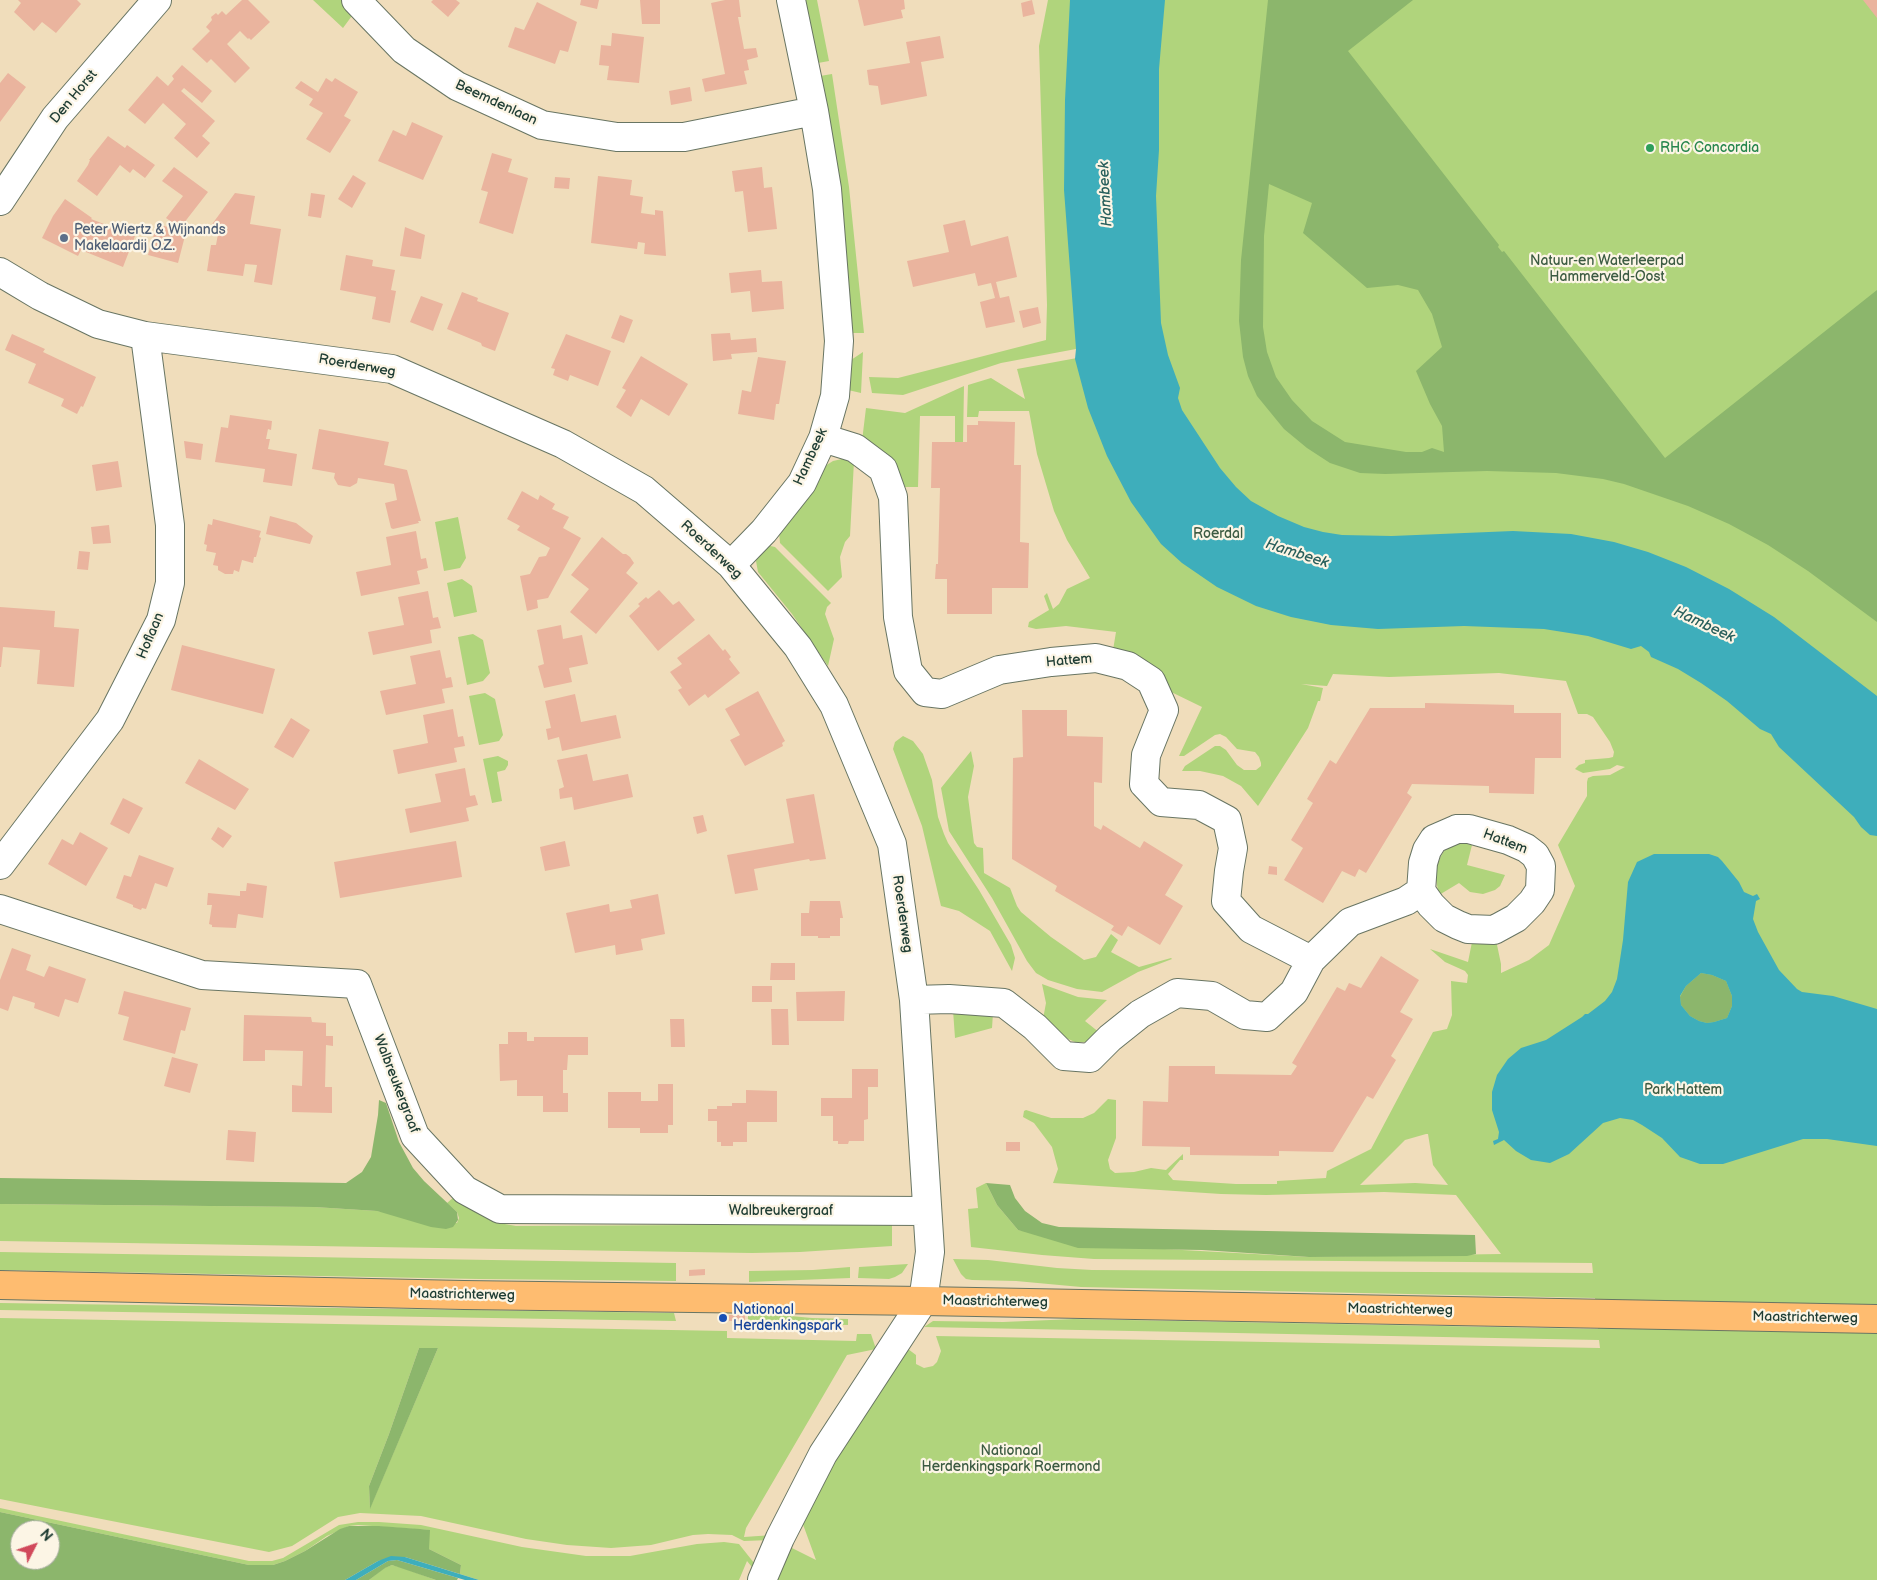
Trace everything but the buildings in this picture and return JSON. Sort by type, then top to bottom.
[{"type":"main road","name":"Maastrichterweg","points":[[0,1285],[464,1295],[924,1301],[1877,1319]]},
{"type":"street","name":"Den Horst","points":[[0,201],[55,118],[157,0]]},
{"type":"street","name":"Beemdenlaan","points":[[356,0],[412,56],[457,86],[542,125],[617,137],[684,137],[814,111]]},
{"type":"street","name":"Hambeek","points":[[731,565],[764,532],[802,483],[823,438],[835,396],[839,341],[827,189],[814,111],[791,0]]},
{"type":"street","name":"Roerderweg","points":[[0,272],[40,296],[98,324],[145,336],[392,368],[563,444],[644,490],[731,565],[798,647],[834,705],[892,844],[914,1000],[930,1252],[924,1301]]},
{"type":"street","name":"Hoflaan","points":[[0,865],[110,720],[161,620],[170,583],[170,525],[145,336]]},
{"type":"street","name":"Hattem","points":[[823,438],[854,448],[883,469],[892,498],[898,617],[908,671],[925,692],[942,694],[999,670],[1051,662],[1096,658],[1128,666],[1151,682],[1164,710],[1146,755],[1144,784],[1161,802],[1200,805],[1226,820],[1233,848],[1226,901],[1251,929],[1311,960]]},
{"type":"street","name":"Hattem","points":[[1457,829],[1469,829],[1508,840],[1536,855],[1541,866],[1540,890],[1532,902],[1516,918],[1494,930],[1468,929],[1444,918],[1421,891],[1423,863],[1427,850],[1434,839],[1457,829]]},
{"type":"street","points":[[914,1000],[949,999],[1004,1003],[1035,1027],[1064,1056],[1090,1058],[1110,1038],[1140,1014],[1177,993],[1212,996],[1244,1015],[1267,1017],[1294,992],[1311,960],[1350,922],[1406,901],[1421,891]]},
{"type":"street","name":"Walbreukergraaf","points":[[0,909],[202,975],[357,984],[415,1136],[465,1190],[500,1209],[926,1211]]},
{"type":"street","name":"Maastrichterweg","points":[[762,1580],[780,1538],[823,1454],[924,1301]]},
{"type":"green space","points":[[313,0],[342,0],[354,13],[343,28]]},
{"type":"green space","points":[[805,0],[817,0],[829,61],[818,63]]},
{"type":"green space","points":[[1048,0],[1877,0],[1877,1580],[773,1580],[790,1547],[816,1560],[801,1519],[822,1478],[908,1349],[916,1355],[916,1364],[924,1368],[933,1366],[937,1362],[941,1351],[936,1336],[1600,1348],[1599,1340],[924,1327],[933,1321],[1003,1322],[1074,1319],[1598,1329],[1595,1298],[1081,1287],[966,1279],[953,1259],[988,1260],[1092,1270],[1593,1273],[1592,1263],[1094,1259],[971,1247],[968,1209],[978,1208],[976,1188],[986,1183],[997,1205],[1018,1230],[1146,1248],[1309,1257],[1501,1254],[1456,1195],[1384,1192],[1266,1195],[1221,1194],[1053,1183],[1058,1169],[1052,1147],[1034,1123],[1023,1117],[1024,1111],[1051,1118],[1083,1118],[1094,1113],[1108,1099],[1116,1100],[1116,1138],[1108,1160],[1110,1169],[1115,1173],[1134,1172],[1151,1168],[1166,1170],[1183,1154],[1183,1160],[1180,1160],[1168,1174],[1173,1180],[1236,1184],[1277,1184],[1277,1181],[1326,1178],[1327,1171],[1371,1149],[1433,1032],[1447,1029],[1452,1015],[1451,981],[1467,983],[1468,975],[1465,971],[1445,962],[1430,949],[1468,962],[1473,937],[1496,940],[1501,973],[1529,960],[1549,945],[1575,886],[1558,845],[1587,796],[1588,778],[1610,775],[1625,767],[1617,765],[1610,769],[1583,773],[1575,769],[1585,763],[1585,760],[1613,757],[1614,752],[1610,742],[1593,717],[1587,714],[1578,714],[1566,681],[1499,673],[1389,677],[1333,674],[1327,686],[1301,684],[1323,688],[1320,701],[1318,701],[1308,728],[1258,806],[1241,786],[1223,776],[1200,771],[1182,771],[1185,766],[1215,746],[1220,746],[1226,750],[1237,765],[1244,770],[1256,770],[1261,766],[1261,763],[1255,752],[1237,749],[1226,737],[1220,734],[1215,735],[1184,756],[1179,756],[1202,707],[1165,689],[1112,656],[1116,632],[1066,626],[1036,629],[1028,627],[1029,622],[1049,610],[1044,596],[1047,593],[1053,609],[1059,604],[1067,589],[1090,578],[1067,540],[1054,511],[1037,454],[1029,411],[979,411],[978,417],[967,417],[968,385],[991,378],[1025,399],[1017,369],[1077,358],[1076,349],[1001,363],[903,395],[872,393],[869,377],[898,378],[1046,340],[1047,305],[1039,46]],"holes":[[[1428,1134],[1433,1165],[1448,1185],[1415,1183],[1360,1185],[1405,1140]]]},
{"type":"green space","points":[[1268,0],[1413,0],[1348,51],[1499,245],[1498,247],[1502,252],[1504,251],[1665,458],[1877,290],[1877,622],[1808,571],[1768,545],[1729,524],[1688,506],[1624,484],[1603,479],[1556,473],[1487,471],[1360,473],[1330,463],[1307,448],[1284,429],[1257,396],[1248,376],[1243,357],[1239,321],[1241,260]],"holes":[[[1269,184],[1312,203],[1303,233],[1367,288],[1398,285],[1418,290],[1432,314],[1442,347],[1416,371],[1442,426],[1444,452],[1432,448],[1422,452],[1406,452],[1345,442],[1312,421],[1292,400],[1276,377],[1267,352],[1263,327],[1264,236]]]},
{"type":"green space","points":[[832,74],[849,187],[864,333],[851,333],[820,76]]},
{"type":"green space","points":[[863,352],[861,393],[848,390],[851,360]]},
{"type":"green space","points":[[964,386],[963,442],[955,442],[955,416],[920,416],[918,487],[905,487],[898,469],[890,458],[880,449],[862,441],[866,408],[905,413]]},
{"type":"green space","points":[[842,459],[854,461],[850,536],[845,542],[840,557],[842,577],[828,591],[780,543],[779,532],[799,510],[825,466],[833,461]]},
{"type":"green space","points":[[458,517],[466,558],[460,568],[444,571],[435,522]]},
{"type":"green space","points":[[766,545],[775,547],[831,603],[827,607],[825,614],[834,639],[828,666],[792,614],[758,572],[756,561],[760,551]]},
{"type":"green space","points":[[462,579],[472,586],[477,612],[454,617],[447,583]]},
{"type":"green space","points":[[473,634],[483,640],[490,673],[483,681],[467,685],[458,637]]},
{"type":"green space","points":[[485,693],[495,699],[503,735],[499,741],[479,745],[469,696]]},
{"type":"green space","points":[[903,736],[913,741],[923,754],[932,780],[938,817],[944,834],[1011,945],[1015,958],[1012,971],[990,931],[959,911],[941,906],[922,826],[893,749],[895,742]]},
{"type":"green space","points":[[971,751],[974,766],[968,797],[974,843],[977,847],[983,848],[984,873],[1010,888],[1021,912],[1051,937],[1084,960],[1096,957],[1111,934],[1118,940],[1111,952],[1139,967],[1172,959],[1138,972],[1102,992],[1077,989],[1048,980],[1036,973],[1027,961],[992,898],[949,831],[941,788]]},
{"type":"green space","points":[[498,756],[508,761],[508,765],[505,770],[497,772],[502,801],[492,803],[483,759]]},
{"type":"green space","points":[[1455,844],[1472,845],[1467,865],[1505,875],[1500,886],[1495,890],[1483,894],[1470,892],[1459,883],[1439,895],[1436,880],[1437,866],[1441,856],[1444,851]]},
{"type":"green space","points":[[1701,973],[1726,981],[1732,996],[1732,1006],[1727,1018],[1707,1023],[1699,1021],[1690,1016],[1681,1005],[1680,997],[1686,986]]},
{"type":"green space","points":[[1042,984],[1078,997],[1107,1000],[1085,1021],[1100,1033],[1087,1042],[1075,1042],[1066,1038],[1043,1019],[1046,1003]]},
{"type":"green space","points":[[953,1010],[993,1013],[992,1028],[955,1038]]},
{"type":"green space","points":[[379,1100],[386,1103],[399,1142],[413,1168],[457,1212],[458,1220],[453,1227],[446,1229],[431,1227],[377,1211],[314,1207],[0,1204],[0,1178],[346,1183],[362,1172],[371,1157]]},
{"type":"green space","points":[[986,1183],[1010,1185],[1015,1198],[1025,1211],[1042,1223],[1059,1227],[1475,1235],[1476,1254],[1467,1256],[1309,1257],[1202,1250],[1078,1248],[1018,1230],[997,1205]]},
{"type":"green space","points":[[454,1197],[488,1219],[516,1226],[890,1224],[892,1225],[892,1246],[752,1253],[0,1241],[0,1204],[314,1207],[377,1211],[457,1223],[459,1218],[457,1212],[447,1203]]},
{"type":"green space","points":[[0,1252],[676,1263],[676,1281],[0,1270]]},
{"type":"green space","points":[[908,1264],[902,1273],[889,1279],[858,1278],[859,1267]]},
{"type":"green space","points":[[850,1267],[850,1278],[749,1282],[749,1271],[813,1270]]},
{"type":"green space","points":[[0,1303],[674,1313],[676,1321],[0,1310]]},
{"type":"green space","points":[[748,1312],[812,1318],[848,1319],[848,1325],[748,1322]]},
{"type":"green space","points":[[0,1318],[727,1331],[727,1338],[856,1341],[857,1334],[871,1334],[876,1349],[847,1355],[746,1528],[744,1537],[773,1535],[770,1540],[744,1541],[732,1535],[708,1534],[693,1535],[651,1545],[611,1548],[567,1545],[526,1539],[421,1516],[360,1513],[338,1517],[292,1546],[269,1552],[0,1499]],"holes":[[[419,1348],[438,1348],[370,1508],[369,1486]]]},
{"type":"green space","points":[[419,1348],[438,1348],[370,1509],[369,1486]]},
{"type":"green space","points":[[0,1508],[56,1520],[38,1520],[0,1512]]},
{"type":"green space","points":[[0,1512],[38,1520],[10,1520],[10,1570],[60,1570],[60,1525],[249,1565],[273,1565],[285,1561],[340,1529],[349,1526],[430,1530],[429,1549],[461,1565],[460,1574],[405,1557],[378,1561],[345,1580],[0,1580]]},
{"type":"green space","points":[[60,1521],[249,1561],[272,1561],[283,1558],[339,1525],[358,1522],[379,1522],[421,1525],[522,1547],[586,1556],[630,1556],[697,1544],[724,1542],[739,1544],[758,1568],[756,1572],[747,1561],[739,1580],[479,1580],[460,1574],[461,1565],[429,1549],[429,1530],[358,1525],[349,1526],[327,1536],[305,1551],[285,1561],[273,1565],[249,1565],[60,1525]]},
{"type":"green space","points":[[397,1560],[458,1578],[457,1580],[436,1580],[392,1565],[369,1580],[356,1580],[388,1561]]},
{"type":"green space","points":[[392,1565],[436,1580],[369,1580],[384,1568]]},
{"type":"water","points":[[1070,0],[1165,0],[1159,69],[1159,150],[1156,196],[1161,323],[1168,355],[1180,388],[1178,398],[1182,410],[1220,468],[1236,487],[1251,501],[1278,516],[1304,527],[1323,532],[1342,535],[1392,536],[1513,531],[1571,534],[1614,542],[1648,552],[1686,567],[1729,589],[1774,617],[1877,696],[1877,836],[1870,835],[1861,827],[1854,817],[1779,747],[1771,734],[1760,729],[1727,701],[1701,683],[1678,669],[1651,657],[1649,652],[1641,646],[1631,649],[1588,636],[1544,629],[1464,626],[1378,629],[1331,625],[1291,617],[1256,606],[1217,587],[1182,563],[1161,544],[1131,502],[1107,456],[1088,408],[1075,359],[1076,349],[1064,190],[1065,100]]},
{"type":"water","points":[[1654,854],[1709,854],[1718,857],[1739,882],[1744,892],[1753,896],[1757,894],[1760,899],[1756,901],[1753,919],[1758,932],[1779,970],[1797,989],[1802,992],[1833,996],[1877,1009],[1877,1146],[1827,1139],[1803,1139],[1723,1164],[1700,1164],[1680,1157],[1662,1138],[1642,1125],[1633,1120],[1620,1118],[1603,1123],[1569,1154],[1550,1163],[1531,1160],[1516,1151],[1504,1140],[1494,1145],[1493,1141],[1498,1139],[1499,1132],[1492,1110],[1492,1092],[1497,1075],[1508,1059],[1521,1048],[1546,1040],[1585,1014],[1588,1014],[1605,1001],[1612,992],[1617,979],[1623,940],[1628,882],[1637,862]],"holes":[[[1701,973],[1726,981],[1732,996],[1732,1006],[1727,1018],[1707,1023],[1690,1016],[1681,1005],[1680,996],[1686,986]]]},
{"type":"water","points":[[391,1556],[405,1557],[479,1580],[465,1580],[397,1560],[388,1561],[356,1580],[345,1580],[378,1561]]},
{"type":"place","name":"RHC Concordia","points":[[1650,148]]},
{"type":"place","name":"Peter Wiertz & Wijnands Makelaardij O.Z.","points":[[64,238]]},
{"type":"place","name":"Nationaal Herdenkingspark","points":[[723,1318]]},
{"type":"park label","name":"Natuur-en Waterleerpad Hammerveld-Oost","points":[[1607,270]]},
{"type":"park label","name":"Roerdal","points":[[1218,534]]},
{"type":"park label","name":"Park Hattem","points":[[1683,1090]]},
{"type":"park label","name":"Nationaal Herdenkingspark Roermond","points":[[1011,1459]]}]
